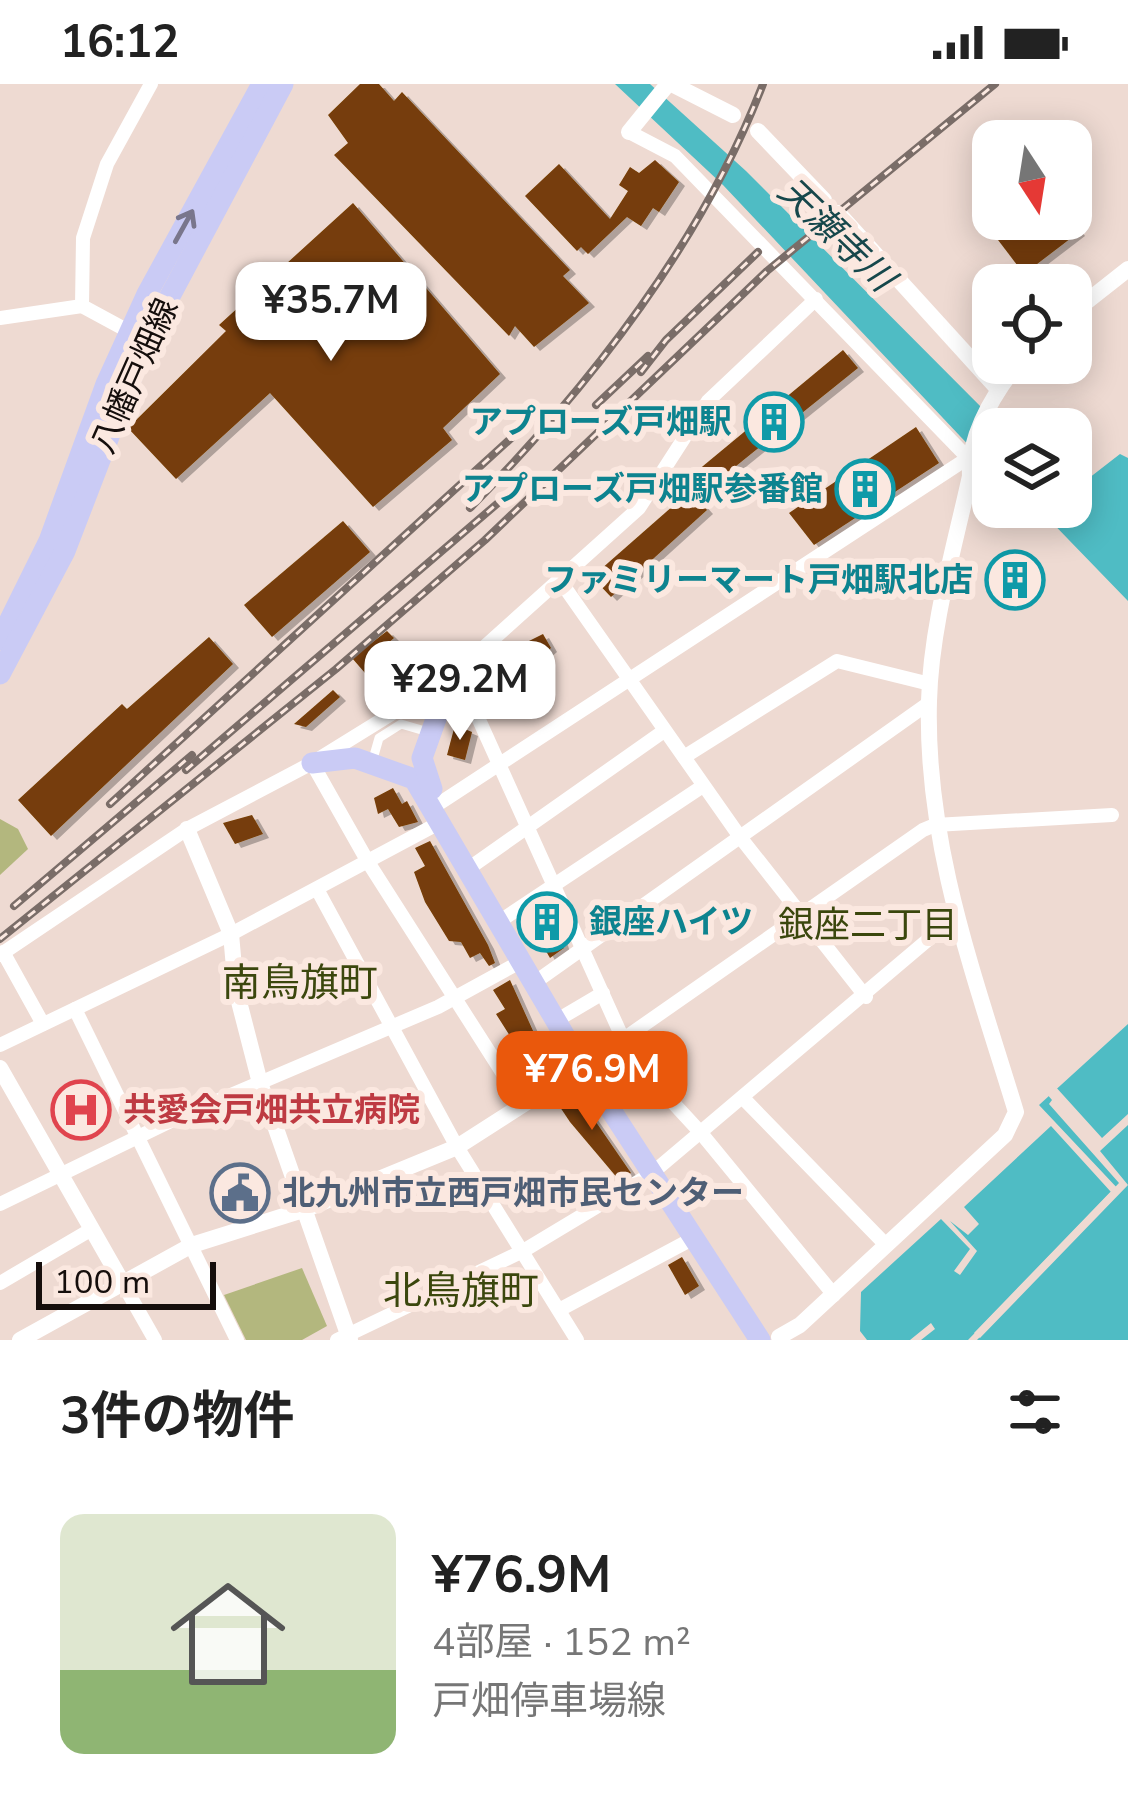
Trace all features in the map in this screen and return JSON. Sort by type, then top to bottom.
[{"type":"main road","name":"八幡戸畑線","points":[[0,639],[50,541],[130,332],[262,84]]},
{"type":"main road","name":"八幡戸畑線","points":[[0,674],[65,551],[145,343],[283,84]]},
{"type":"main road","points":[[454,674],[422,758],[440,813],[520,962],[769,1339]]},
{"type":"main road","points":[[312,763],[355,758],[414,779],[475,864],[587,1064]]},
{"type":"main road","points":[[399,770],[422,758]]},
{"type":"main road","points":[[655,1170],[692,1239],[769,1339]]},
{"type":"street","points":[[82,306],[83,238],[107,164],[151,84]]},
{"type":"street","points":[[733,115],[667,87],[629,132],[675,156],[968,458]]},
{"type":"street","points":[[758,131],[998,389]]},
{"type":"street","points":[[1092,297],[1128,269]]},
{"type":"street","points":[[43,1024],[2,953],[187,829],[312,763],[454,674],[639,508],[728,377],[816,299]]},
{"type":"street","points":[[0,318],[82,306],[130,332]]},
{"type":"street","points":[[769,1339],[834,1294],[1004,1135],[1016,1112],[956,916],[935,825],[929,704],[970,476],[968,458],[1002,384]]},
{"type":"street","points":[[0,1045],[368,862],[440,813],[499,764],[968,458]]},
{"type":"street","points":[[561,582],[740,837],[866,997]]},
{"type":"street","points":[[684,757],[837,661],[931,683]]},
{"type":"street","points":[[454,674],[499,764],[621,1041],[834,1294]]},
{"type":"street","points":[[541,977],[929,704]]},
{"type":"street","points":[[373,759],[379,738],[390,726],[425,730]]},
{"type":"street","points":[[475,864],[664,731]]},
{"type":"street","points":[[312,763],[368,862],[523,1105]]},
{"type":"street","points":[[506,917],[703,786]]},
{"type":"street","points":[[20,1340],[192,1245],[306,1209],[457,1147],[587,1064],[935,825],[1112,815]]},
{"type":"street","points":[[187,829],[231,934],[236,990],[260,1083],[306,1209],[345,1338],[523,1251],[655,1170],[866,997],[956,916]]},
{"type":"street","points":[[316,890],[457,1147],[577,1340]]},
{"type":"street","points":[[0,1204],[137,1136],[391,1029],[520,962]]},
{"type":"street","points":[[564,1016],[603,993]]},
{"type":"street","points":[[75,1009],[237,1340]]},
{"type":"street","points":[[0,1068],[154,1340]]},
{"type":"street","points":[[744,1099],[885,1244]]},
{"type":"street","points":[[0,1283],[92,1229]]},
{"type":"street","points":[[559,1310],[692,1239]]},
{"type":"green space","points":[[0,819],[18,829],[28,849],[0,875]]},
{"type":"green space","points":[[302,1268],[327,1326],[302,1340],[246,1340],[224,1295]]},
{"type":"water","points":[[615,84],[650,84],[746,171],[982,408],[972,408],[972,449],[723,185]]},
{"type":"water","points":[[1120,454],[1128,458],[1128,601],[1057,528],[1092,528],[1092,476]]},
{"type":"water","points":[[1128,1024],[1128,1340],[977,1340],[1120,1191],[1039,1105]]},
{"type":"water","points":[[1051,1126],[1111,1192],[968,1340],[921,1340],[935,1329],[931,1323],[910,1340],[867,1340],[860,1331],[861,1292],[941,1219],[970,1249],[954,1271],[960,1275],[977,1251],[950,1221],[968,1235],[979,1224],[964,1207]]},
{"type":"pier","points":[[1054,1085],[1102,1138],[1128,1114],[1128,1125],[1100,1151],[1128,1185],[980,1338],[974,1333],[1119,1183],[1049,1104],[1052,1100],[1046,1093]]},
{"type":"building","points":[[360,84],[379,84],[394,101],[402,92],[570,270],[563,276],[589,303],[534,347],[515,326],[509,336],[334,155],[348,143],[328,115]]},
{"type":"building","points":[[655,160],[679,182],[659,212],[653,208],[641,226],[627,217],[588,254],[581,247],[577,251],[525,196],[559,164],[610,219],[628,191],[619,185],[630,167],[639,173]]},
{"type":"building","points":[[353,203],[500,374],[443,428],[452,440],[373,507],[270,393],[176,479],[128,428],[226,331],[219,325]]},
{"type":"building","points":[[998,240],[1069,240],[1037,264],[1016,264]]},
{"type":"building","name":"アプローズ戸畑駅","points":[[843,350],[858,368],[710,487],[697,471]]},
{"type":"building","name":"アプローズ戸畑駅参番館","points":[[916,427],[939,463],[814,545],[789,513]]},
{"type":"building","points":[[690,491],[707,510],[611,597],[592,577]]},
{"type":"building","points":[[343,521],[370,552],[272,637],[244,605]]},
{"type":"building","name":"ファミリーマート戸畑駅北店","points":[[1010,554],[1030,560],[1022,601],[999,599]]},
{"type":"building","points":[[387,631],[394,638],[388,643],[406,666],[378,688],[352,658]]},
{"type":"building","points":[[543,634],[551,648],[521,674],[507,652]]},
{"type":"building","points":[[209,637],[233,664],[51,836],[18,800],[122,704],[127,709]]},
{"type":"building","points":[[333,690],[340,697],[306,727],[294,724]]},
{"type":"building","points":[[455,725],[472,732],[465,760],[447,755]]},
{"type":"building","points":[[393,788],[418,822],[399,827],[388,809],[378,814],[374,798]]},
{"type":"building","points":[[252,815],[263,834],[235,844],[223,823]]},
{"type":"building","points":[[430,841],[495,963],[489,966],[480,953],[470,958],[461,942],[449,941],[425,902],[414,872],[425,866],[415,848]]},
{"type":"building","points":[[551,907],[564,948],[550,958],[528,920]]},
{"type":"building","points":[[510,980],[534,1033],[515,1044],[496,1014],[505,1009],[493,990]]},
{"type":"building","points":[[540,1032],[556,1060],[537,1077],[531,1067],[541,1061],[528,1039]]},
{"type":"building","points":[[576,1093],[631,1173],[619,1180],[570,1122],[556,1101]]},
{"type":"building","points":[[682,1257],[699,1286],[685,1295],[668,1265]]},
{"type":"railway","points":[[470,508],[557,413],[638,310],[708,200],[763,84]]},
{"type":"railway","points":[[0,939],[336,669],[485,540],[767,271],[995,84]]},
{"type":"railway","points":[[641,372],[666,340],[758,252]]},
{"type":"railway","points":[[596,405],[648,356]]},
{"type":"railway","points":[[110,804],[531,420]]},
{"type":"railway","points":[[186,770],[505,497]]},
{"type":"railway","points":[[14,906],[192,755]]},
{"type":"place","name":"アプローズ戸畑駅","points":[[774,422]]},
{"type":"place","name":"アプローズ戸畑駅参番館","points":[[865,489]]},
{"type":"place","name":"ファミリーマート戸畑駅北店","points":[[1015,580]]},
{"type":"place","name":"銀座ハイツ","points":[[547,922]]},
{"type":"place","name":"共愛会戸畑共立病院","points":[[81,1110]]},
{"type":"place","name":"北九州市立西戸畑市民センター","points":[[240,1193]]},
{"type":"district","name":"銀座二丁目","points":[[868,925]]},
{"type":"district","name":"南鳥旗町","points":[[300,983]]},
{"type":"district","name":"北鳥旗町","points":[[461,1291]]},
{"type":"water label","name":"天瀬寺川","points":[[836,235]]}]
